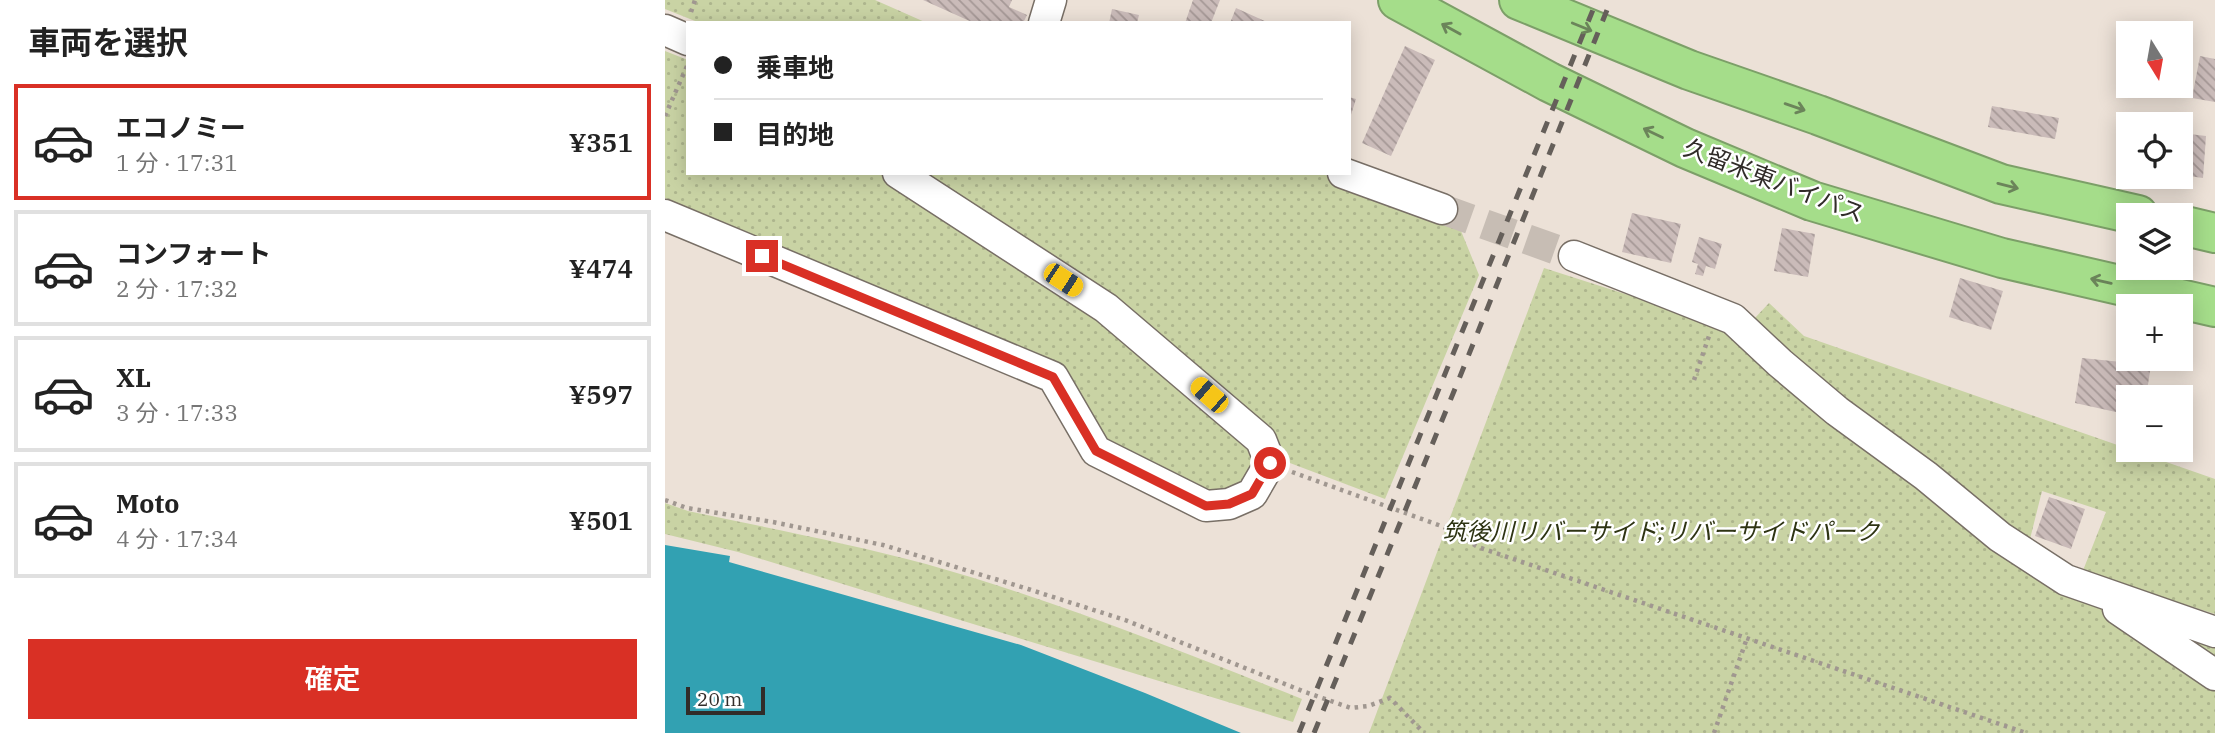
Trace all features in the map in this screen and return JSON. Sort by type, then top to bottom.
[{"type":"highway","name":"久留米東バイパス","points":[[1398,0],[1549,82],[1685,148],[1812,201],[2002,258],[2215,307]]},
{"type":"highway","points":[[1520,0],[1689,70],[2001,184],[2116,210]]},
{"type":"highway","points":[[2193,228],[2215,233]]},
{"type":"street","points":[[1045,21],[1051,0]]},
{"type":"street","points":[[665,30],[686,39]]},
{"type":"street","points":[[665,215],[1053,377],[1096,451],[1206,506],[1229,504],[1252,494],[1270,463],[1261,440],[1106,308],[901,175]]},
{"type":"street","points":[[1348,175],[1442,209]]},
{"type":"street","points":[[1574,256],[1733,319],[1837,411],[1926,476],[2000,537],[2066,580],[2215,632]]},
{"type":"street","points":[[2086,587],[2215,675]]},
{"type":"path","points":[[665,116],[686,69]]},
{"type":"path","points":[[1694,380],[1717,312]]},
{"type":"path","points":[[1347,493],[1444,527],[1478,547],[2026,733]]},
{"type":"path","points":[[665,500],[687,508],[773,522],[883,545],[1125,621],[1351,708],[1368,706],[1390,698],[1424,733]]},
{"type":"path","points":[[1714,733],[1747,638]]},
{"type":"green space","points":[[665,0],[875,0],[922,21],[695,21],[665,9]]},
{"type":"green space","points":[[665,51],[686,59],[686,175],[886,175],[1074,302],[1253,445],[1255,461],[1236,488],[1204,493],[1102,439],[1062,367],[665,198]]},
{"type":"green space","name":"筑後川リバーサイド;リバーサイドパーク","points":[[917,175],[1325,175],[1459,226],[1479,275],[1385,499],[1282,460],[1273,431],[1128,321]]},
{"type":"green space","name":"筑後川リバーサイド;リバーサイドパーク","points":[[1544,268],[1725,326],[2059,589],[2215,641],[2215,733],[1369,733]]},
{"type":"green space","name":"筑後川リバーサイド;リバーサイドパーク","points":[[1769,303],[1804,336],[2116,445],[2116,462],[2166,462],[2215,479],[2215,614],[2082,573],[2106,512],[2042,491],[2028,547],[1756,331],[1754,319]]},
{"type":"green space","points":[[665,503],[688,511],[897,556],[974,578],[1116,627],[1302,699],[1293,722],[738,552],[665,534]]},
{"type":"water","points":[[665,545],[730,556],[729,562],[1021,645],[1241,733],[665,733]]},
{"type":"building","points":[[923,0],[1012,0],[1009,7],[1027,15],[1024,21],[970,21]]},
{"type":"building","points":[[1193,0],[1220,0],[1212,21],[1186,21]]},
{"type":"building","points":[[1236,8],[1265,21],[1231,21]]},
{"type":"building","points":[[1112,9],[1139,15],[1138,21],[1109,21]]},
{"type":"building","points":[[1405,46],[1435,60],[1391,156],[1362,143]]},
{"type":"building","points":[[2200,56],[2215,59],[2215,102],[2192,98]]},
{"type":"building","points":[[1351,98],[1356,99],[1351,115]]},
{"type":"building","points":[[1992,106],[2059,118],[2055,139],[1988,127]]},
{"type":"building","points":[[2193,134],[2206,136],[2203,178],[2193,177]]},
{"type":"building","points":[[1632,213],[1681,224],[1671,263],[1622,252]]},
{"type":"building","points":[[1782,228],[1815,234],[1808,277],[1774,271]]},
{"type":"building","points":[[1699,237],[1722,244],[1715,269],[1706,266],[1703,276],[1695,274],[1698,264],[1692,262]]},
{"type":"building","points":[[1960,278],[2003,291],[1991,330],[1949,317]]},
{"type":"building","points":[[2082,358],[2116,361],[2116,371],[2150,371],[2148,385],[2116,385],[2116,412],[2075,403]]},
{"type":"building","points":[[2049,497],[2085,509],[2071,549],[2035,536]]},
{"type":"tunnel","points":[[1442,209],[1574,256]]},
{"type":"railway","points":[[1299,733],[1597,0]]},
{"type":"railway","points":[[1314,733],[1611,0]]},
{"type":"route","points":[[762,256],[1053,377],[1096,451],[1206,506],[1229,504],[1252,494],[1270,463]]}]
